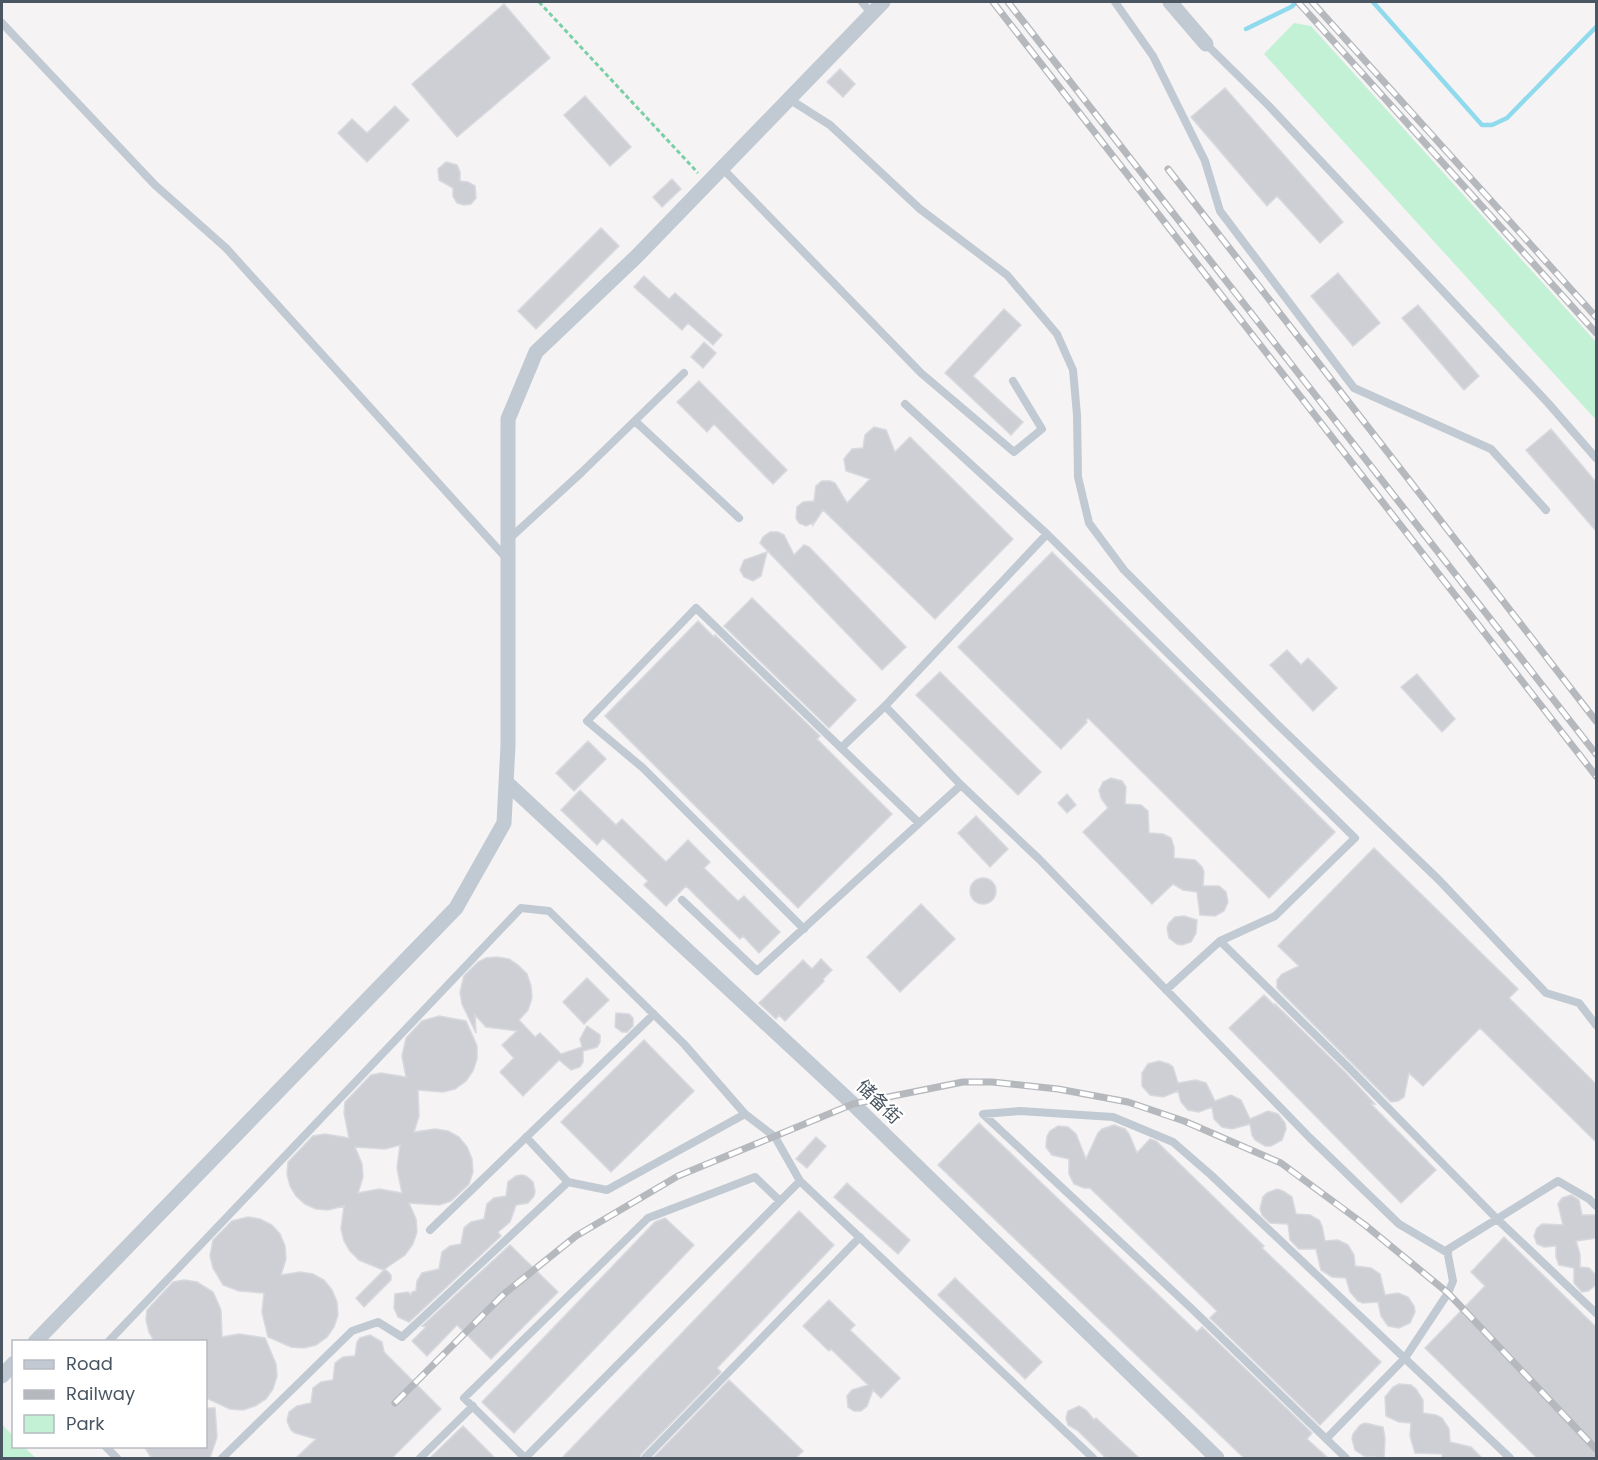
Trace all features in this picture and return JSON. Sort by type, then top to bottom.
[{"type":"street","points":[[36,1340],[456,908],[504,823],[508,746],[508,419],[536,352],[637,256],[789,99],[867,7],[883,2]]},
{"type":"street","points":[[1170,2],[1206,44]]},
{"type":"street","name":"储备街","points":[[506,782],[853,1104],[1217,1458]]},
{"type":"lane","points":[[1115,2],[1153,56],[1205,161],[1220,211],[1354,388],[1491,449],[1546,510]]},
{"type":"lane","points":[[2,23],[155,185],[226,248],[508,560]]},
{"type":"lane","points":[[1206,44],[1276,113],[1596,458]]},
{"type":"lane","points":[[789,99],[830,125],[920,209],[1007,275],[1057,334],[1073,370],[1077,415],[1078,477],[1089,523],[1124,570],[1276,723],[1439,880],[1546,993],[1579,1003],[1596,1025]]},
{"type":"lane","points":[[722,168],[921,373],[1014,452],[1042,429],[1013,381]]},
{"type":"lane","points":[[508,540],[684,373]]},
{"type":"lane","points":[[904,404],[1047,534],[1354,838],[1275,916],[1220,941],[1166,990]]},
{"type":"lane","points":[[635,421],[739,518]]},
{"type":"lane","points":[[841,748],[885,706],[1047,534]]},
{"type":"lane","points":[[804,929],[642,768],[587,721],[696,608],[919,823]]},
{"type":"lane","points":[[885,706],[961,785],[1039,859],[1310,1138],[1399,1224],[1448,1252]]},
{"type":"lane","points":[[682,900],[757,971],[961,785]]},
{"type":"lane","points":[[109,1340],[521,908],[549,911],[684,1044],[746,1114],[775,1137],[800,1181],[1093,1458]]},
{"type":"lane","points":[[1220,941],[1497,1219],[1596,1313]]},
{"type":"lane","points":[[430,1230],[654,1014]]},
{"type":"lane","points":[[1346,1458],[1191,1308],[983,1114],[1020,1111],[1113,1117],[1173,1142],[1211,1175],[1510,1458]]},
{"type":"lane","points":[[526,1137],[568,1182],[607,1190],[746,1114]]},
{"type":"lane","points":[[780,1201],[755,1176],[648,1218],[464,1398],[525,1458],[800,1181]]},
{"type":"lane","points":[[1326,1439],[1405,1358],[1453,1281],[1448,1250],[1558,1181],[1589,1199],[1596,1206]]},
{"type":"lane","points":[[222,1458],[352,1330],[378,1322],[402,1337],[568,1182]]},
{"type":"lane","points":[[645,1458],[860,1237]]},
{"type":"lane","points":[[420,1458],[473,1406]]},
{"type":"path","points":[[539,2],[707,183]]},
{"type":"green space","points":[[1294,23],[1311,26],[1596,342],[1596,420],[1264,54]]},
{"type":"green space","points":[[2,1424],[12,1435],[12,1448],[25,1448],[36,1458],[2,1458]]},
{"type":"building","points":[[504,4],[550,58],[457,137],[412,84]]},
{"type":"building","points":[[840,69],[855,84],[843,97],[827,82]]},
{"type":"building","points":[[1225,88],[1343,222],[1320,243],[1277,196],[1267,206],[1191,117]]},
{"type":"building","points":[[585,96],[631,147],[610,166],[564,115]]},
{"type":"building","points":[[395,106],[409,120],[367,162],[338,133],[352,119],[367,133]]},
{"type":"building","points":[[446,162],[457,165],[460,181],[475,186],[476,198],[471,204],[457,203],[453,196],[453,188],[439,180],[438,169]]},
{"type":"building","points":[[672,179],[681,189],[662,207],[653,197]]},
{"type":"building","points":[[601,228],[619,246],[536,329],[518,311]]},
{"type":"building","points":[[1338,273],[1380,323],[1353,346],[1311,296]]},
{"type":"building","points":[[644,276],[669,299],[675,293],[722,335],[713,345],[688,323],[682,330],[634,287]]},
{"type":"building","points":[[1418,305],[1479,376],[1464,390],[1402,318]]},
{"type":"building","points":[[1004,309],[1021,325],[973,376],[1023,422],[1011,435],[945,373]]},
{"type":"building","points":[[704,342],[716,353],[703,368],[691,357]]},
{"type":"building","points":[[699,381],[787,470],[773,484],[714,424],[707,432],[677,402]]},
{"type":"building","points":[[874,427],[886,430],[895,452],[910,437],[1013,539],[935,619],[823,510],[813,525],[813,523],[806,526],[799,523],[796,518],[797,507],[803,502],[814,501],[816,486],[822,481],[835,483],[847,503],[870,479],[846,471],[844,459],[852,449],[863,448],[865,435]]},
{"type":"building","points":[[1551,429],[1596,482],[1596,531],[1526,450]]},
{"type":"building","points":[[770,532],[784,535],[794,555],[804,545],[809,547],[906,647],[882,670],[760,543],[763,537]]},
{"type":"building","points":[[767,552],[761,576],[753,581],[744,577],[740,570],[744,560]]},
{"type":"building","points":[[1052,552],[1335,832],[1269,898],[1088,718],[1087,722],[1061,749],[958,647]]},
{"type":"building","points":[[752,598],[856,700],[829,728],[724,626]]},
{"type":"building","points":[[698,621],[820,736],[817,739],[892,814],[798,908],[605,716]]},
{"type":"building","points":[[1287,650],[1301,665],[1308,658],[1337,688],[1313,711],[1270,665]]},
{"type":"building","points":[[940,672],[1041,772],[1018,795],[916,695]]},
{"type":"building","points":[[1417,674],[1455,719],[1442,732],[1401,687]]},
{"type":"building","points":[[588,741],[606,759],[574,791],[556,773]]},
{"type":"building","points":[[1111,778],[1122,781],[1126,787],[1125,804],[1141,805],[1148,811],[1149,833],[1163,834],[1171,838],[1174,858],[1195,860],[1204,872],[1203,886],[1219,886],[1226,892],[1228,902],[1224,911],[1215,916],[1200,915],[1197,892],[1183,890],[1173,884],[1152,904],[1083,832],[1108,808],[1099,790],[1103,782]]},
{"type":"building","points":[[580,790],[616,825],[622,819],[666,862],[688,840],[710,862],[704,868],[738,901],[744,896],[780,932],[759,953],[743,936],[740,939],[686,886],[666,906],[644,885],[648,881],[603,838],[597,845],[561,810]]},
{"type":"building","points":[[1067,794],[1076,805],[1067,813],[1058,803]]},
{"type":"building","points":[[976,816],[1008,849],[990,867],[958,833]]},
{"type":"building","points":[[1374,848],[1518,989],[1509,998],[1596,1084],[1596,1142],[1480,1028],[1423,1086],[1409,1073],[1404,1097],[1391,1102],[1277,988],[1277,980],[1282,974],[1299,966],[1278,946]]},
{"type":"building","points":[[983,878],[992,882],[996,891],[992,900],[983,904],[974,900],[970,891],[974,882]]},
{"type":"building","points":[[921,904],[955,939],[900,992],[867,957]]},
{"type":"building","points":[[1184,916],[1197,920],[1196,933],[1191,942],[1182,945],[1169,938],[1167,928],[1175,917]]},
{"type":"building","points":[[486,958],[509,959],[527,974],[532,998],[528,1010],[519,1020],[535,1037],[540,1033],[561,1054],[582,1047],[580,1039],[587,1026],[600,1035],[597,1047],[583,1051],[583,1062],[580,1067],[571,1070],[559,1060],[523,1096],[500,1072],[514,1058],[502,1045],[517,1031],[486,1027],[475,1015],[476,1033],[462,1004],[460,992],[464,976],[478,962]]},
{"type":"building","points":[[821,959],[832,970],[785,1021],[779,1015],[776,1019],[759,1003],[803,960],[812,969]]},
{"type":"building","points":[[587,978],[609,1000],[584,1024],[563,1002]]},
{"type":"building","points":[[1264,995],[1345,1072],[1375,1104],[1371,1104],[1436,1170],[1401,1203],[1229,1028]]},
{"type":"building","points":[[616,1013],[629,1014],[633,1018],[633,1026],[627,1032],[622,1032],[615,1027]]},
{"type":"building","points":[[439,1016],[466,1021],[477,1046],[477,1059],[466,1081],[455,1089],[443,1092],[418,1090],[419,1116],[414,1132],[435,1129],[448,1131],[459,1137],[467,1147],[472,1159],[473,1172],[469,1184],[451,1201],[439,1205],[409,1203],[416,1219],[417,1232],[413,1244],[405,1255],[383,1270],[359,1260],[350,1251],[341,1229],[344,1206],[328,1210],[316,1209],[305,1204],[296,1196],[287,1174],[288,1162],[313,1136],[325,1134],[349,1138],[344,1113],[345,1102],[371,1075],[381,1073],[406,1077],[402,1056],[406,1038],[422,1021]],"holes":[[[400,1145],[397,1168],[402,1193],[379,1189],[358,1193],[363,1177],[362,1164],[355,1147],[385,1149]]]},
{"type":"building","points":[[644,1040],[694,1091],[611,1172],[561,1122]]},
{"type":"building","points":[[1159,1061],[1173,1067],[1178,1083],[1196,1080],[1206,1083],[1215,1101],[1231,1095],[1241,1100],[1250,1119],[1268,1111],[1278,1114],[1285,1123],[1286,1129],[1282,1140],[1271,1146],[1265,1146],[1255,1140],[1250,1124],[1232,1129],[1222,1127],[1214,1119],[1212,1107],[1199,1112],[1188,1110],[1181,1102],[1178,1091],[1163,1097],[1150,1095],[1142,1086],[1142,1073],[1148,1064]]},
{"type":"building","points":[[979,1123],[1197,1332],[1202,1327],[1312,1433],[1307,1439],[1328,1458],[1244,1458],[938,1165]]},
{"type":"building","points":[[1114,1125],[1125,1129],[1137,1153],[1150,1139],[1156,1141],[1264,1246],[1262,1248],[1381,1362],[1320,1425],[1210,1318],[1217,1311],[1090,1188],[1074,1184],[1069,1174],[1069,1159],[1052,1155],[1046,1147],[1050,1131],[1058,1126],[1068,1127],[1076,1134],[1086,1159],[1098,1133]]},
{"type":"building","points":[[816,1137],[826,1146],[807,1168],[796,1159]]},
{"type":"building","points":[[521,1175],[533,1182],[534,1196],[528,1203],[516,1205],[510,1222],[498,1232],[501,1236],[409,1322],[398,1317],[394,1308],[395,1294],[408,1292],[411,1295],[416,1291],[417,1281],[422,1273],[439,1269],[442,1252],[450,1246],[461,1244],[464,1228],[471,1222],[484,1219],[487,1204],[494,1198],[506,1196],[508,1182]]},
{"type":"building","points":[[847,1183],[910,1240],[898,1254],[834,1197]]},
{"type":"building","points":[[1277,1189],[1292,1197],[1296,1214],[1310,1215],[1319,1220],[1325,1241],[1338,1240],[1348,1245],[1354,1255],[1355,1266],[1371,1268],[1380,1274],[1385,1295],[1398,1293],[1408,1297],[1415,1312],[1410,1323],[1399,1328],[1388,1326],[1381,1316],[1378,1302],[1358,1301],[1350,1292],[1346,1278],[1332,1277],[1321,1270],[1316,1249],[1299,1249],[1290,1240],[1288,1224],[1270,1223],[1262,1215],[1260,1209],[1263,1197]]},
{"type":"building","points":[[1571,1195],[1579,1200],[1582,1215],[1596,1215],[1596,1238],[1576,1241],[1580,1254],[1580,1267],[1589,1268],[1596,1275],[1596,1285],[1582,1292],[1574,1283],[1574,1268],[1559,1265],[1556,1246],[1544,1247],[1537,1244],[1534,1236],[1537,1228],[1542,1224],[1563,1225],[1558,1204],[1562,1198]]},
{"type":"building","points":[[799,1211],[834,1245],[717,1368],[721,1372],[639,1458],[562,1458]]},
{"type":"building","points":[[248,1217],[260,1219],[272,1225],[280,1234],[285,1246],[286,1259],[281,1275],[300,1272],[313,1274],[324,1280],[332,1290],[337,1302],[338,1315],[327,1337],[316,1345],[304,1348],[291,1347],[268,1337],[262,1312],[264,1293],[239,1291],[223,1285],[213,1268],[210,1256],[213,1240],[232,1221]]},
{"type":"building","points":[[665,1218],[694,1245],[514,1433],[482,1402],[655,1222]]},
{"type":"building","points":[[1504,1237],[1596,1327],[1596,1458],[1537,1458],[1425,1348],[1485,1286],[1471,1272]]},
{"type":"building","points":[[510,1245],[558,1292],[491,1359],[457,1325],[427,1356],[412,1341],[426,1327],[422,1326]]},
{"type":"building","points":[[385,1269],[391,1275],[391,1280],[364,1307],[356,1298]]},
{"type":"building","points":[[955,1278],[1042,1362],[1025,1379],[938,1295]]},
{"type":"building","points":[[184,1280],[197,1282],[213,1292],[221,1310],[222,1337],[239,1334],[265,1338],[276,1364],[277,1376],[273,1389],[266,1399],[243,1410],[230,1409],[207,1398],[207,1340],[153,1340],[146,1320],[147,1310],[173,1282]]},
{"type":"building","points":[[829,1300],[855,1325],[850,1330],[900,1378],[881,1398],[873,1390],[867,1406],[861,1411],[854,1411],[848,1407],[847,1396],[852,1390],[868,1385],[803,1326]]},
{"type":"building","points":[[370,1335],[382,1342],[384,1352],[441,1409],[392,1458],[296,1458],[316,1439],[291,1430],[287,1421],[289,1412],[297,1406],[311,1403],[313,1388],[321,1382],[333,1380],[335,1363],[343,1357],[355,1356],[357,1342],[360,1338]]},
{"type":"building","points":[[729,1380],[803,1451],[796,1458],[653,1458]]},
{"type":"building","points":[[1399,1384],[1411,1385],[1416,1389],[1423,1400],[1423,1413],[1442,1418],[1449,1429],[1450,1442],[1471,1447],[1482,1458],[1442,1458],[1442,1454],[1415,1453],[1410,1436],[1411,1423],[1399,1422],[1386,1416],[1385,1397],[1393,1387]]},
{"type":"building","points":[[1079,1406],[1086,1410],[1094,1420],[1096,1418],[1139,1458],[1106,1458],[1077,1430],[1068,1425],[1066,1418],[1068,1411]]},
{"type":"building","points":[[207,1408],[215,1408],[217,1437],[210,1458],[152,1458],[145,1448],[207,1448]]},
{"type":"building","points":[[1365,1423],[1383,1427],[1384,1458],[1364,1456],[1355,1450],[1353,1434],[1360,1425]]},
{"type":"building","points":[[463,1426],[495,1458],[430,1458]]},
{"type":"waterway","points":[[1246,29],[1297,2]]},
{"type":"waterway","points":[[1373,2],[1482,125],[1492,125],[1507,118],[1596,27]]},
{"type":"railway","points":[[993,2],[1596,776]]},
{"type":"railway","points":[[1008,2],[1596,754]]},
{"type":"railway","points":[[1298,2],[1596,333]]},
{"type":"railway","points":[[1312,2],[1596,317]]},
{"type":"railway","points":[[1168,169],[1596,721]]},
{"type":"railway","points":[[395,1403],[504,1294],[576,1236],[678,1176],[853,1104],[963,1082],[992,1082],[1058,1089],[1128,1102],[1184,1121],[1281,1163],[1365,1225],[1448,1293],[1596,1449]]}]
